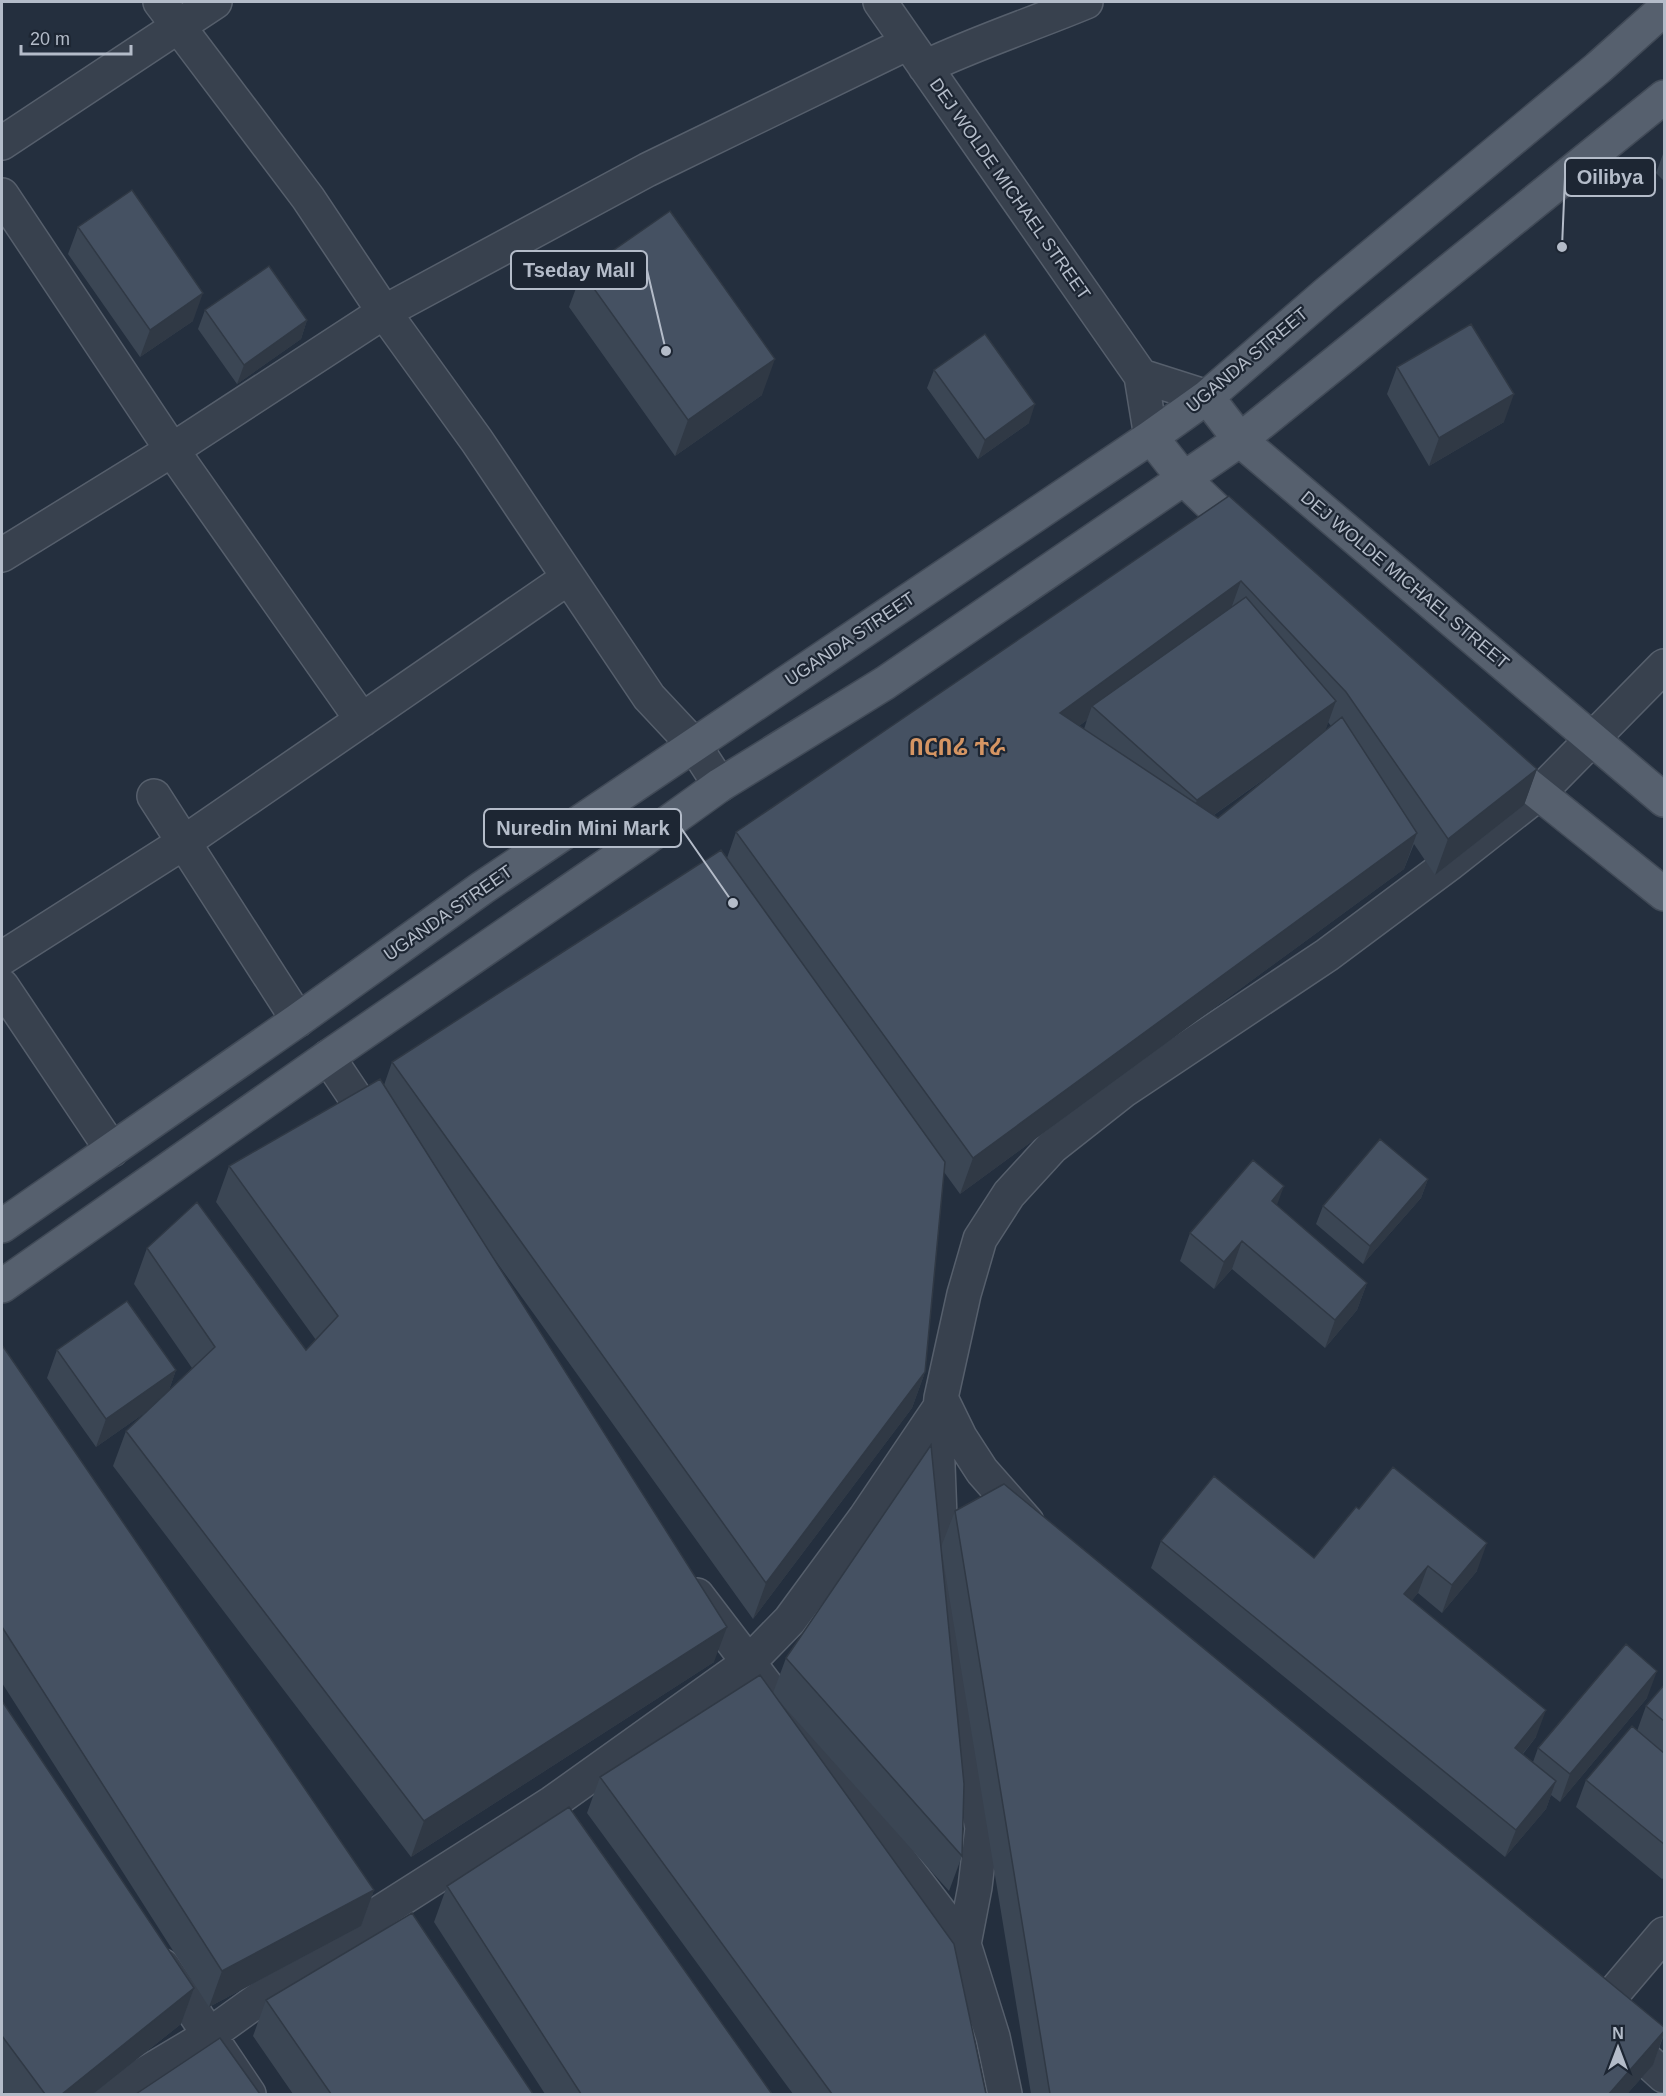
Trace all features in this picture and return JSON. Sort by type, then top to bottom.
[{"type":"main road","name":"UGANDA STREET","points":[[2,1226],[298,1020],[482,888],[1207,397],[1665,9]]},
{"type":"main road","points":[[2,1286],[720,785],[885,683],[1240,440],[1665,97]]},
{"type":"main road","name":"DEJ WOLDE MICHAEL STREET","points":[[1207,397],[1240,440],[1591,740],[1665,800]]},
{"type":"main road","name":"DEJ WOLDE MICHAEL STREET","points":[[1151,437],[1184,479],[1263,555]]},
{"type":"main road","points":[[1478,743],[1538,794],[1665,894]]},
{"type":"street","points":[[2,143],[170,14],[215,2]]},
{"type":"street","name":"DEJ WOLDE MICHAEL STREET","points":[[880,2],[1141,376],[1151,437]]},
{"type":"street","points":[[2,555],[172,450],[384,312],[647,170],[917,55],[963,49],[1086,2]]},
{"type":"street","points":[[170,14],[308,198],[384,312],[477,441],[649,697],[694,745],[720,785]]},
{"type":"street","points":[[2,195],[172,450],[362,720]]},
{"type":"street","points":[[1141,376],[1207,397]]},
{"type":"street","points":[[2,958],[183,843],[568,578]]},
{"type":"street","points":[[964,1944],[975,1887],[982,1828],[945,1624],[937,1438],[940,1404],[964,1294],[980,1239],[1009,1194],[1052,1147],[1123,1092],[1327,954],[1449,864],[1538,794],[1665,666]]},
{"type":"street","points":[[154,796],[298,1020]]},
{"type":"street","points":[[2,986],[112,1150]]},
{"type":"street","points":[[328,1057],[393,1154]]},
{"type":"street","points":[[940,1404],[982,1471],[1047,1544]]},
{"type":"street","points":[[111,2094],[208,2036],[378,1917],[552,1803],[748,1663],[790,1620],[865,1518],[940,1404]]},
{"type":"street","points":[[678,1569],[964,1944],[993,2037],[1005,2094]]},
{"type":"street","points":[[552,1803],[573,1830]]},
{"type":"street","points":[[1596,2014],[1665,1934]]},
{"type":"street","points":[[150,1946],[208,2036],[249,2094]]},
{"type":"street","points":[[1569,1992],[1665,2076]]},
{"type":"building","points":[[132,190],[203,293],[150,330],[78,227]]},
{"type":"building","points":[[670,211],[775,359],[688,420],[582,272]]},
{"type":"building","points":[[269,266],[307,320],[244,365],[205,310]]},
{"type":"building","points":[[1471,324],[1514,394],[1439,438],[1397,367]]},
{"type":"building","points":[[985,334],[1035,404],[985,440],[934,370]]},
{"type":"building","points":[[1229,496],[1537,769],[1448,839],[1346,692],[1241,581],[1060,713],[1218,818],[1342,717],[1417,833],[973,1158],[736,832]]},
{"type":"building","points":[[1246,597],[1336,701],[1197,800],[1092,706]]},
{"type":"building","points":[[721,850],[945,1162],[925,1372],[766,1583],[392,1062]]},
{"type":"building","points":[[380,1079],[727,1627],[424,1821],[126,1431],[215,1347],[147,1248],[197,1202],[306,1350],[338,1316],[229,1166]]},
{"type":"building","points":[[1380,1139],[1428,1179],[1370,1246],[1323,1206]]},
{"type":"building","points":[[1253,1160],[1284,1186],[1272,1201],[1367,1283],[1335,1320],[1242,1241],[1224,1262],[1190,1233]]},
{"type":"building","points":[[127,1301],[176,1370],[106,1419],[57,1350]]},
{"type":"building","points":[[2,1345],[374,1890],[222,1971],[2,1627]]},
{"type":"building","points":[[931,1445],[964,1784],[962,1856],[786,1658]]},
{"type":"building","points":[[1393,1467],[1487,1543],[1452,1585],[1428,1566],[1404,1594],[1546,1710],[1515,1748],[1556,1781],[1516,1830],[1161,1541],[1214,1476],[1314,1558],[1356,1507],[1359,1509]]},
{"type":"building","points":[[1004,1484],[1665,2028],[1609,2094],[1050,2094],[955,1511]]},
{"type":"building","points":[[1626,1644],[1657,1671],[1570,1774],[1538,1748]]},
{"type":"building","points":[[760,1675],[954,1944],[986,2094],[832,2094],[600,1777]]},
{"type":"building","points":[[1665,1684],[1665,1722],[1646,1706]]},
{"type":"building","points":[[2,1701],[194,1988],[62,2094],[45,2094],[2,2036]]},
{"type":"building","points":[[1632,1726],[1665,1754],[1665,1845],[1586,1780]]},
{"type":"building","points":[[569,1807],[772,2094],[581,2094],[447,1886]]},
{"type":"building","points":[[412,1913],[533,2094],[331,2094],[266,2000]]},
{"type":"building","points":[[220,2038],[260,2094],[136,2094]]},
{"type":"place","name":"Oilibya","points":[[1562,247]]},
{"type":"place","name":"Tseday Mall","points":[[666,351]]},
{"type":"place","name":"Nuredin Mini Mark","points":[[733,903]]},
{"type":"district","name":"በርበሬ ተራ","points":[[957,746]]}]
